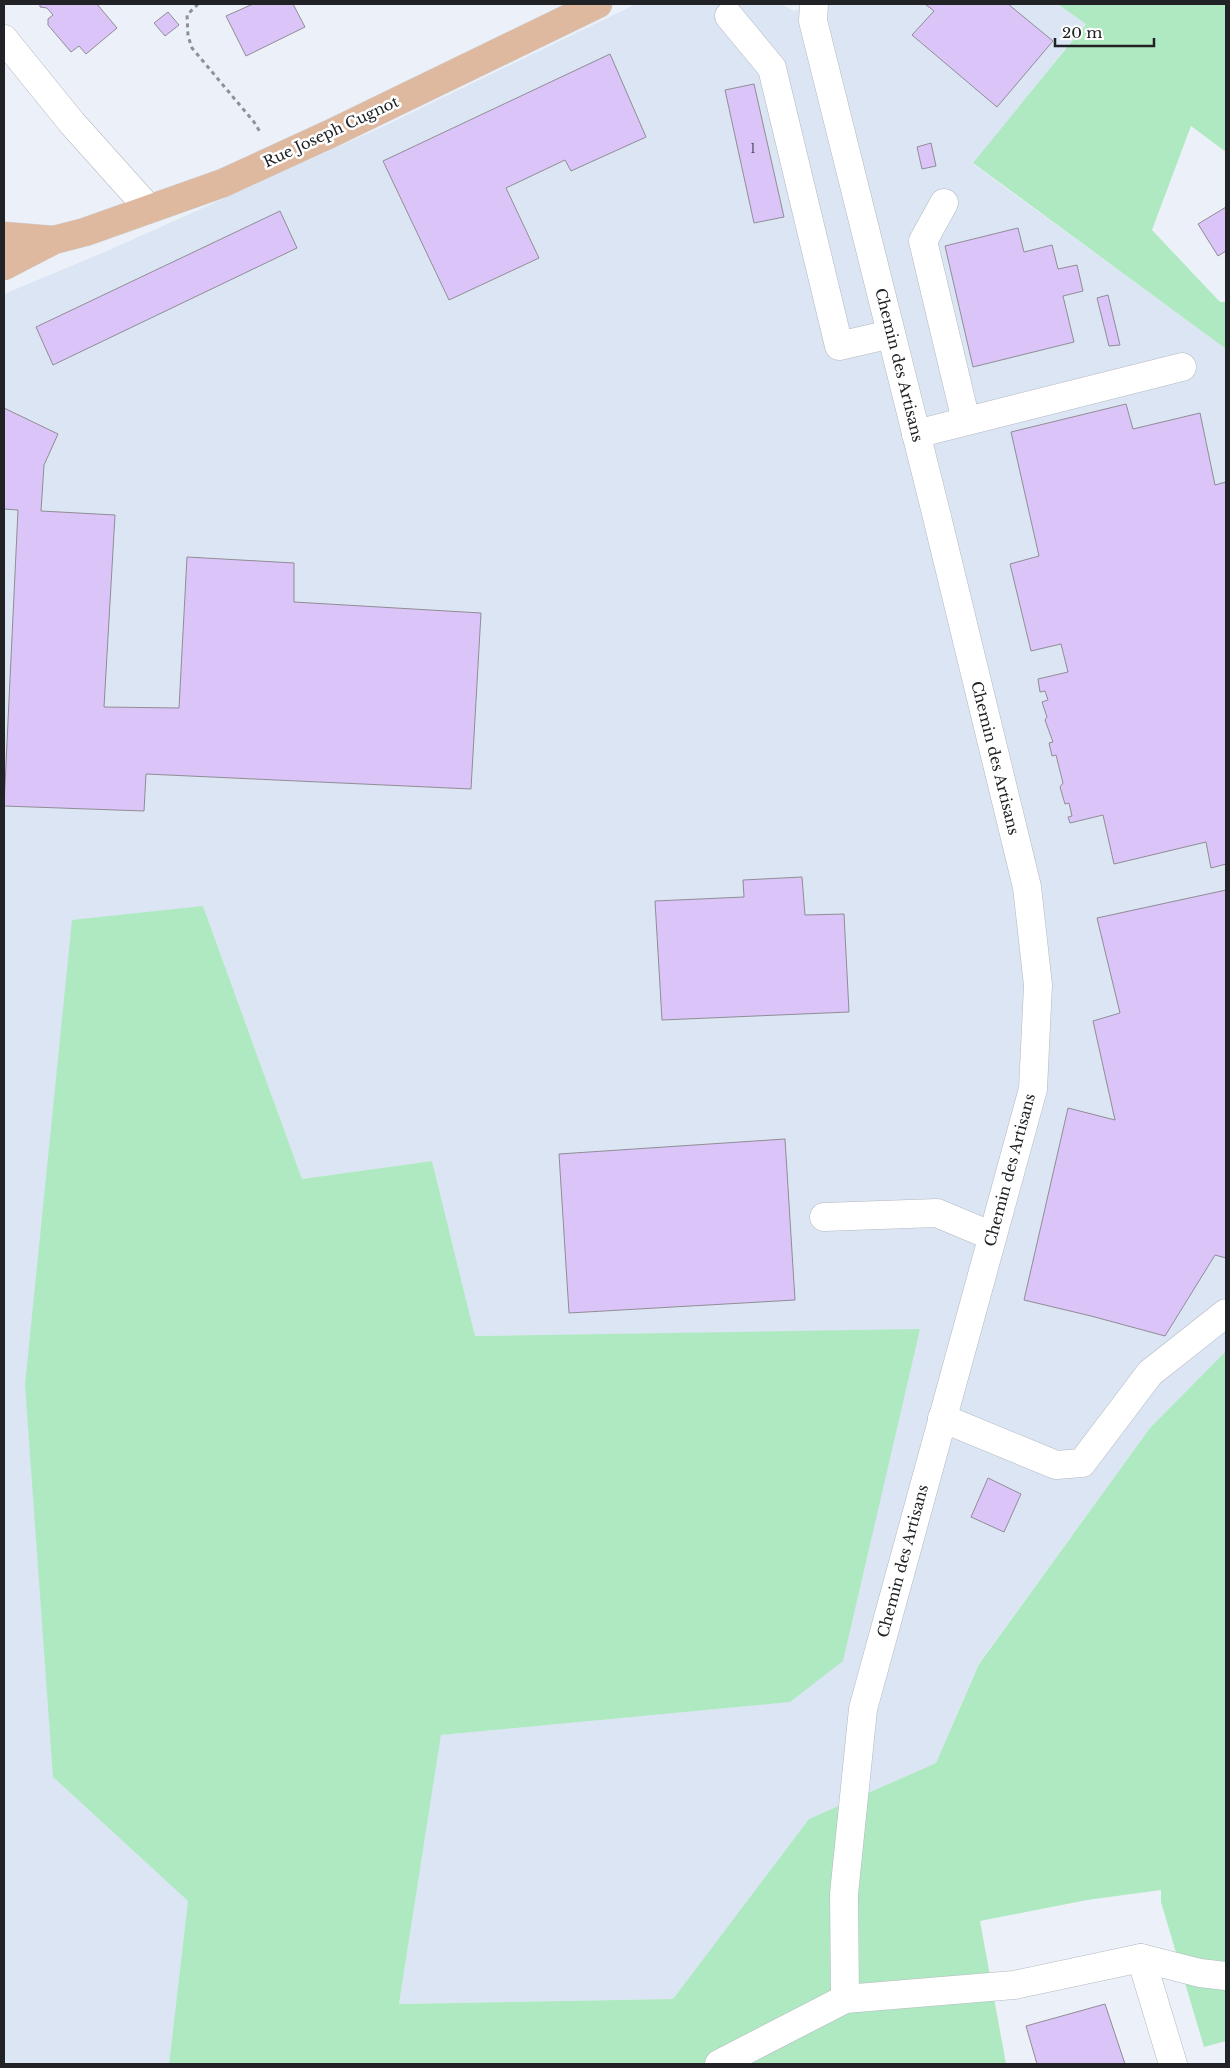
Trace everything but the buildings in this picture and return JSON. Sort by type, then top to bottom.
[{"type":"main road","name":"Rue Joseph Cugnot","points":[[4,266],[54,240],[84,232],[222,182],[598,4]]},
{"type":"main road","name":"Rue Joseph Cugnot","points":[[4,236],[54,240]]},
{"type":"street","name":"Chemin des Artisans","points":[[809,9],[916,434],[1026,888],[1038,985],[1033,1089],[863,1709],[844,1894],[845,1999]]},
{"type":"street","points":[[729,16],[772,68],[839,346],[891,334]]},
{"type":"street","points":[[4,39],[72,123],[149,209]]},
{"type":"street","points":[[944,203],[923,241],[966,422]]},
{"type":"street","points":[[916,434],[1182,367]]},
{"type":"street","points":[[824,1217],[937,1214],[992,1236]]},
{"type":"street","points":[[942,1418],[1056,1464],[1082,1463],[1150,1373],[1226,1313]]},
{"type":"street","points":[[1141,1958],[1173,2064]]},
{"type":"street","points":[[719,2064],[845,1999],[1014,1985],[1141,1958],[1200,1973],[1226,1976]]},
{"type":"path","points":[[198,4],[187,15],[188,36],[192,48],[254,122],[276,158]]},
{"type":"shaded area","points":[[636,4],[781,4],[794,11],[816,4],[1058,4],[1086,23],[973,164],[1226,349],[1226,1351],[1150,1428],[979,1663],[936,1763],[809,1819],[673,1999],[399,2004],[441,1735],[789,1702],[920,1330],[475,1336],[432,1161],[302,1179],[203,906],[53,1777],[188,1901],[169,2064],[4,2064],[4,294],[114,248],[382,127]]},
{"type":"green space","points":[[1058,4],[1226,4],[1226,152],[1191,126],[1152,230],[1220,302],[1226,302],[1226,349],[973,163],[1086,24]]},
{"type":"green space","points":[[203,906],[302,1179],[432,1161],[475,1336],[920,1329],[843,1661],[790,1702],[441,1735],[399,2004],[673,1999],[809,1819],[936,1763],[979,1664],[1150,1428],[1226,1351],[1226,2041],[1204,2047],[1161,1902],[1161,1890],[1087,1900],[980,1921],[1006,2064],[169,2064],[188,1901],[53,1777],[25,1385],[72,920]]}]
